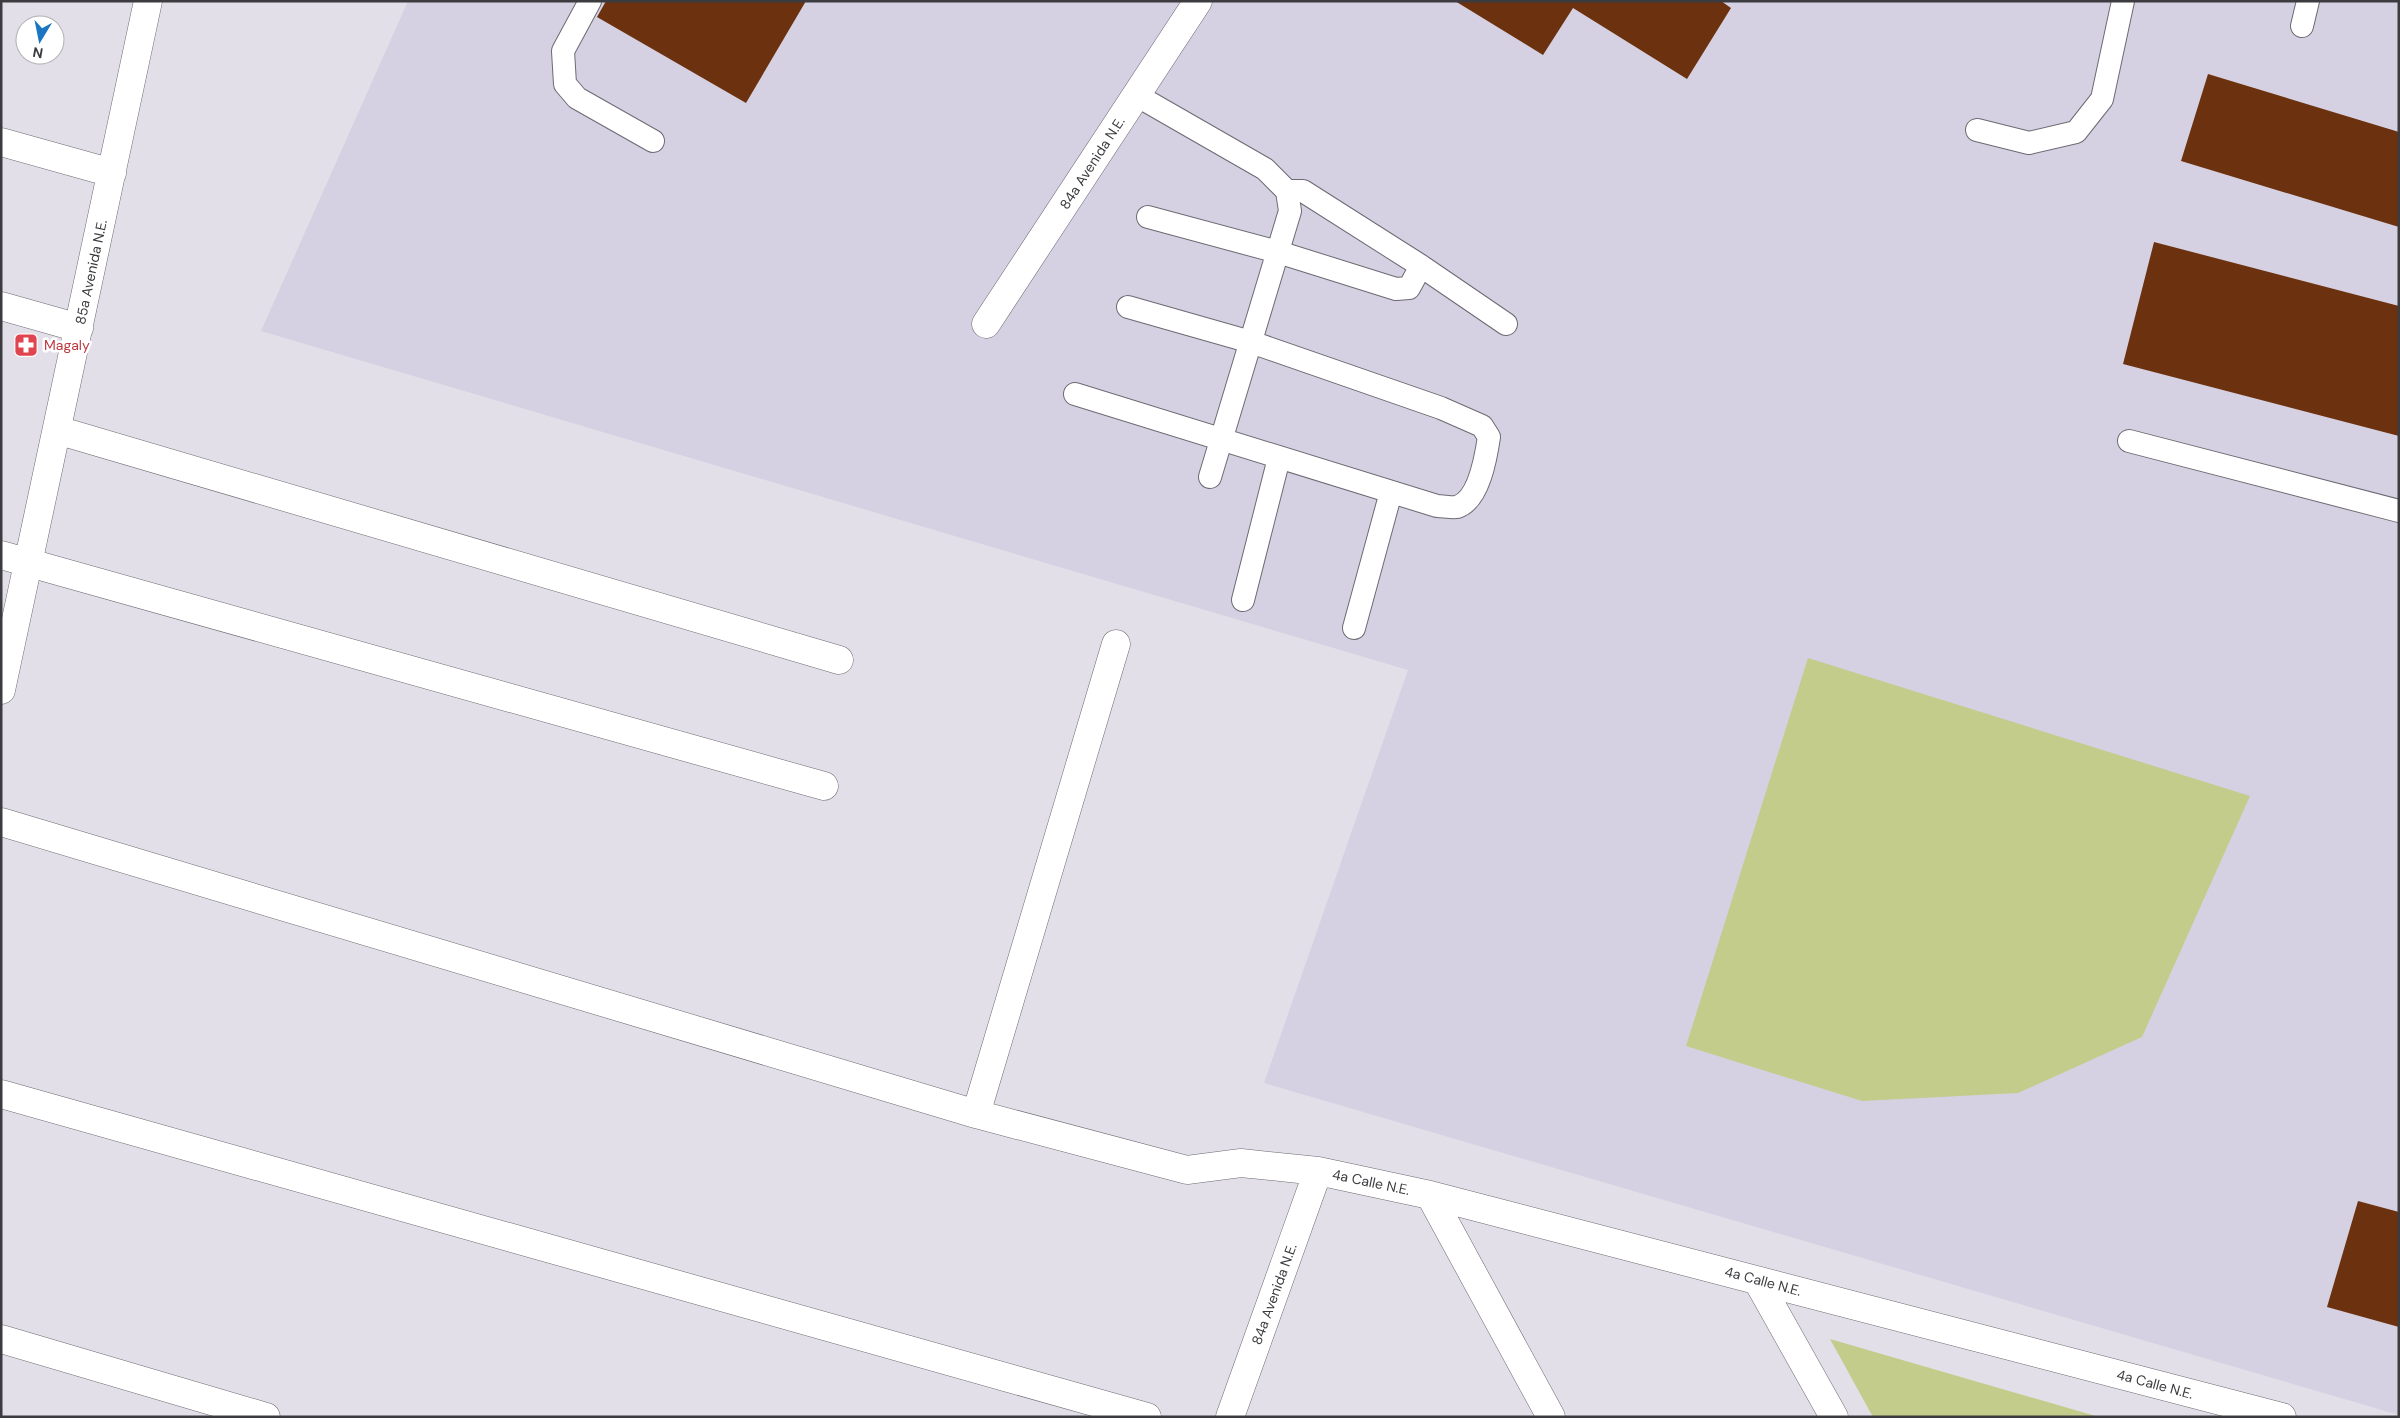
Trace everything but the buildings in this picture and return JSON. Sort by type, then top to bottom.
[{"type":"street","name":"85a Avenida N.E.","points":[[1,690],[148,1]]},
{"type":"street","name":"84a Avenida N.E.","points":[[986,324],[1198,1]]},
{"type":"street","points":[[1,142],[112,173]]},
{"type":"street","points":[[1,306],[79,328]]},
{"type":"street","points":[[57,430],[838,660]]},
{"type":"street","points":[[1,555],[824,786]]},
{"type":"street","points":[[976,1114],[1116,644]]},
{"type":"street","name":"4a Calle N.E.","points":[[1,822],[976,1114],[1187,1170],[1241,1163],[1318,1171],[1430,1194],[2282,1417]]},
{"type":"street","points":[[1,1094],[1148,1417]]},
{"type":"street","name":"84a Avenida N.E.","points":[[1230,1417],[1318,1171]]},
{"type":"street","points":[[1430,1194],[1551,1417]]},
{"type":"street","points":[[1757,1280],[1834,1417]]},
{"type":"street","points":[[1,1339],[266,1417]]},
{"type":"lane","points":[[590,1],[563,51],[565,84],[577,98],[653,141]]},
{"type":"lane","points":[[1977,130],[2029,143],[2076,132],[2102,99],[2123,1]]},
{"type":"lane","points":[[2302,26],[2308,1]]},
{"type":"lane","points":[[1136,95],[1265,169],[1287,191],[1290,212],[1210,477]]},
{"type":"lane","points":[[1287,191],[1303,191],[1421,266],[1506,324]]},
{"type":"lane","points":[[1148,218],[1278,252],[1396,289],[1409,288],[1421,266]]},
{"type":"lane","points":[[1075,394],[1438,506],[1458,507],[1474,495],[1486,456],[1489,437],[1482,426],[1441,408],[1251,342],[1128,307]]},
{"type":"lane","points":[[2129,441],[2399,512]]},
{"type":"lane","points":[[1243,600],[1279,458]]},
{"type":"lane","points":[[1354,628],[1391,492]]},
{"type":"shaded area","points":[[408,1],[2399,1],[2399,1415],[1264,1083],[1408,670],[261,331]]},
{"type":"green space","points":[[1808,658],[2250,796],[2142,1037],[2018,1093],[1862,1101],[1686,1046]]},
{"type":"green space","points":[[1830,1339],[2099,1417],[1873,1417]]},
{"type":"place","name":"Magaly","points":[[26,345]]}]
